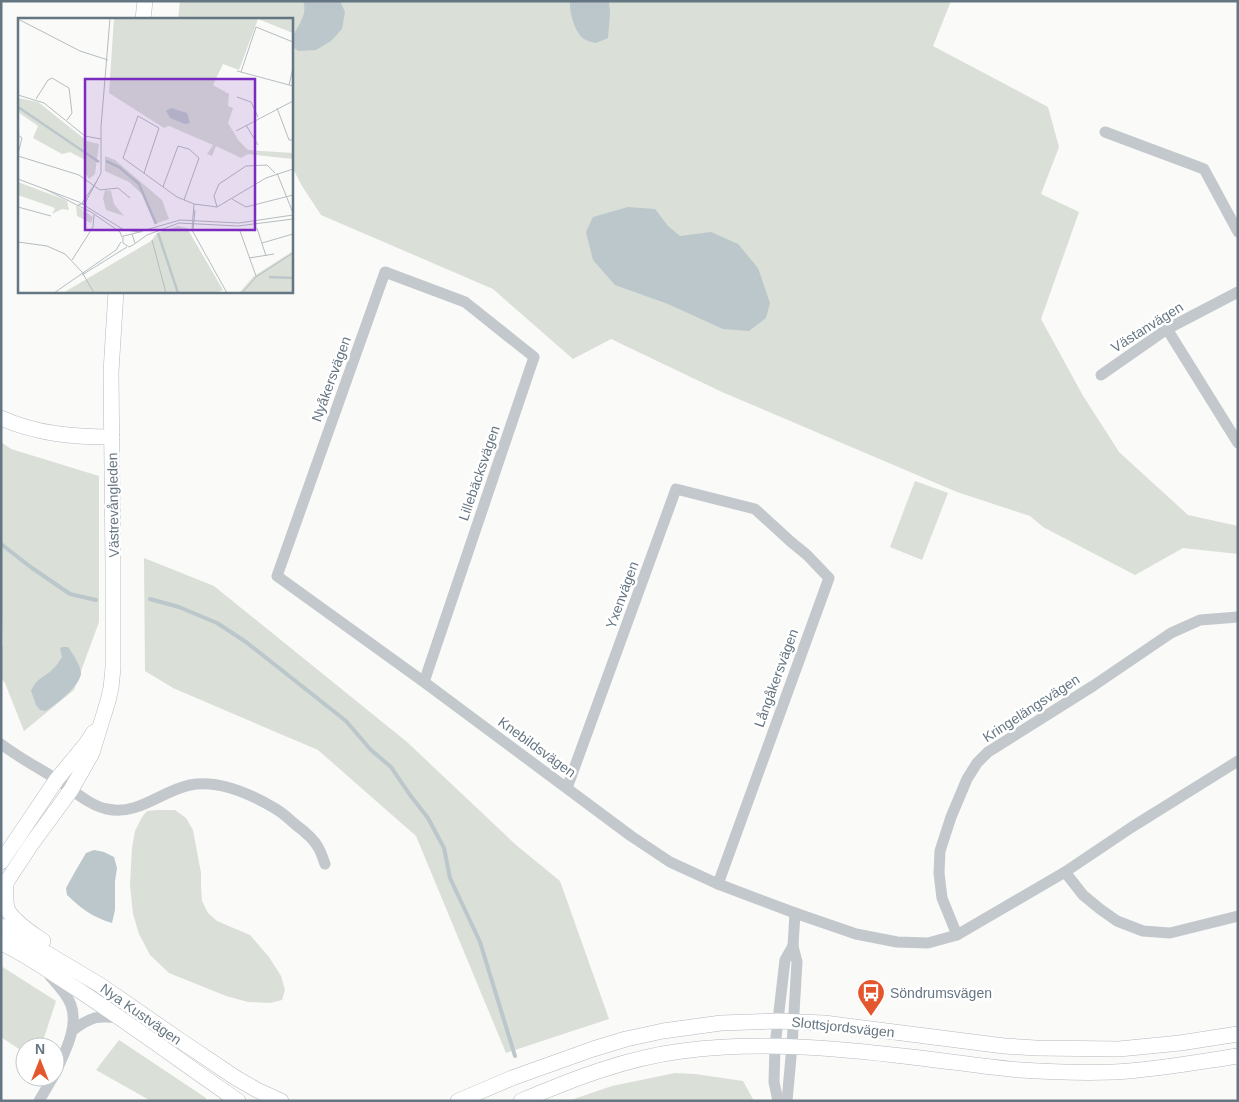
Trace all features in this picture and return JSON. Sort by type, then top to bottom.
[{"type":"street","points":[[143,18],[145,1]]},
{"type":"street","points":[[1105,132],[1204,169],[1238,232]]},
{"type":"street","name":"Nyåkersvägen","points":[[277,576],[385,272],[465,302]]},
{"type":"street","name":"Västrevångleden","points":[[4,887],[30,846],[71,790],[92,753],[111,688],[113,668],[111,372],[116,292]]},
{"type":"street","name":"Västanvägen","points":[[1101,376],[1167,329],[1238,292]]},
{"type":"street","name":"Lillebäcksvägen","points":[[424,682],[534,357],[465,302]]},
{"type":"street","points":[[1167,329],[1238,444]]},
{"type":"street","points":[[1,418],[42,432],[112,437]]},
{"type":"street","name":"Yxenvägen","points":[[567,788],[676,489],[755,509]]},
{"type":"street","name":"Långåkersvägen","points":[[718,884],[828,578],[807,555],[755,509]]},
{"type":"street","name":"Knebildsvägen","points":[[277,576],[424,682],[631,836],[670,862],[718,884],[795,913]]},
{"type":"street","name":"Kringelängsvägen","points":[[957,935],[942,898],[939,873],[940,852],[951,817],[976,763],[988,752],[1094,686],[1171,633],[1200,620],[1238,617]]},
{"type":"street","name":"Västrevångleden","points":[[1,862],[57,779],[86,744],[103,718]]},
{"type":"street","points":[[1,744],[57,779],[71,790],[106,809],[128,810],[191,785],[211,785],[241,791],[277,809],[304,832],[318,846],[325,864]]},
{"type":"street","points":[[787,1101],[797,962],[793,946],[795,913],[856,934],[897,942],[928,943],[957,935],[1065,872],[1132,827],[1238,761]]},
{"type":"street","points":[[1065,872],[1083,895],[1100,910],[1117,921],[1143,931],[1170,933],[1238,916]]},
{"type":"street","points":[[4,887],[7,909],[11,916],[51,948],[58,960]]},
{"type":"street","name":"Nya Kustvägen","points":[[1,926],[100,985],[236,1078],[257,1090],[281,1100]]},
{"type":"street","name":"Nya Kustvägen","points":[[2,943],[42,966],[122,1018],[238,1101]]},
{"type":"street","points":[[778,1101],[774,1082],[775,1046],[785,960],[793,946]]},
{"type":"street","points":[[42,966],[64,992],[71,1005],[73,1030],[65,1050]]},
{"type":"street","points":[[73,1030],[86,1020],[96,1017],[122,1018]]},
{"type":"street","name":"Slottsjordsvägen","points":[[458,1101],[512,1078],[626,1039],[663,1031],[739,1022],[824,1023],[1004,1046],[1036,1048],[1119,1049],[1180,1043],[1238,1034]]},
{"type":"street","name":"Slottsjordsvägen","points":[[521,1101],[576,1078],[616,1065],[647,1057],[702,1048],[775,1046],[823,1048],[971,1065],[1071,1072],[1115,1072],[1238,1056]]},
{"type":"street","points":[[39,1101],[47,1087]]},
{"type":"shaded area","points":[[180,1],[951,1],[933,46],[1048,107],[1059,147],[1041,194],[1079,212],[1041,319],[1082,394],[1119,452],[1188,515],[1238,526],[1238,554],[1183,548],[1135,575],[1043,527],[1030,516],[957,492],[722,392],[611,339],[573,359],[493,289],[321,215],[292,167],[292,18],[178,18]]},
{"type":"shaded area","points":[[303,1],[340,1],[345,12],[342,29],[331,41],[316,50],[298,51],[293,46],[293,36],[304,14]]},
{"type":"shaded area","points":[[570,1],[609,1],[608,38],[596,43],[584,39],[573,22]]},
{"type":"shaded area","points":[[628,207],[655,209],[668,226],[680,236],[711,232],[738,244],[758,268],[770,303],[766,318],[749,331],[723,329],[668,304],[615,285],[593,260],[586,232],[593,217]]},
{"type":"shaded area","points":[[1,442],[11,449],[99,476],[99,622],[74,690],[24,731],[5,683],[1,678],[1,649],[3,645]]},
{"type":"shaded area","points":[[915,481],[948,493],[922,560],[890,547]]},
{"type":"shaded area","points":[[144,558],[214,586],[407,742],[516,845],[560,881],[609,1019],[506,1053],[416,836],[318,750],[173,688],[145,671]]},
{"type":"shaded area","points":[[68,647],[80,668],[81,674],[72,690],[46,711],[40,710],[31,691],[39,680],[57,665],[62,657],[60,648]]},
{"type":"shaded area","points":[[175,810],[186,818],[193,830],[201,873],[202,901],[208,913],[217,921],[250,935],[269,957],[281,976],[285,990],[282,1000],[270,1003],[248,1002],[226,996],[169,973],[150,955],[139,934],[133,914],[130,885],[135,831],[147,811]]},
{"type":"shaded area","points":[[94,850],[114,857],[117,868],[115,910],[112,923],[88,912],[67,895],[66,888],[86,853]]},
{"type":"shaded area","points":[[1,966],[56,1001],[44,1037],[15,1037],[15,1046],[1,1037]]},
{"type":"shaded area","points":[[119,1040],[206,1098],[205,1101],[151,1101],[96,1070]]},
{"type":"shaded area","points":[[675,1073],[743,1081],[754,1101],[568,1101],[612,1086]]},
{"type":"waterway","points":[[1,544],[70,594],[96,600]]},
{"type":"waterway","points":[[150,599],[179,607],[217,623],[246,642],[346,721],[371,750],[391,767],[428,818],[444,848],[450,878],[480,942],[515,1056]]},
{"type":"place","name":"Söndrumsvägen","points":[[871,1017]]}]
